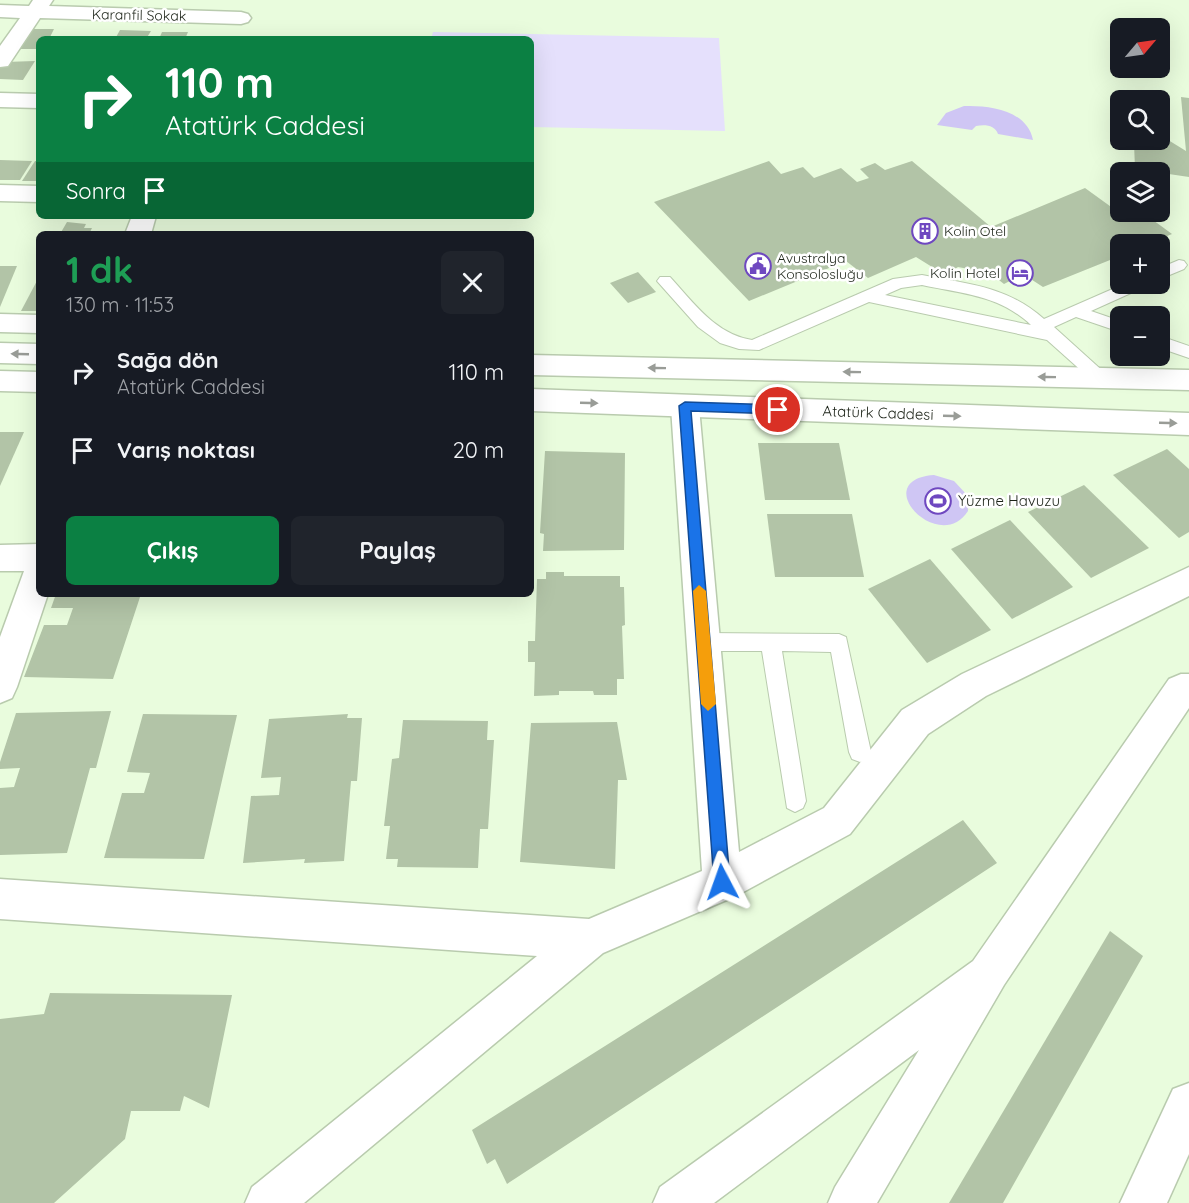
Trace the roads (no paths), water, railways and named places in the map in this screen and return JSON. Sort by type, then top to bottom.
[{"type":"street","name":"Karanfil Sokak","points":[[0,11],[39,6],[245,9]]},
{"type":"street","points":[[0,62],[39,6]]},
{"type":"street","points":[[232,36],[245,9]]},
{"type":"street","points":[[0,100],[36,101]]},
{"type":"street","points":[[0,193],[36,194]]},
{"type":"street","points":[[0,323],[36,324]]},
{"type":"street","points":[[0,353],[36,354]]},
{"type":"street","points":[[534,365],[1189,380]]},
{"type":"street","points":[[1100,378],[1122,422]]},
{"type":"street","points":[[0,381],[36,382]]},
{"type":"street","name":"Atatürk Caddesi","points":[[534,400],[1189,424]]},
{"type":"street","points":[[685,406],[722,882]]},
{"type":"street","points":[[0,558],[36,557]]},
{"type":"street","points":[[0,687],[6,653],[36,579]]},
{"type":"street","points":[[268,1203],[589,939],[722,882],[837,821],[915,723],[974,685],[1189,581]]},
{"type":"street","points":[[851,1203],[990,971],[1181,690],[1189,690]]},
{"type":"street","points":[[0,899],[589,939]]},
{"type":"street","points":[[676,1203],[990,971]]},
{"type":"street","points":[[1143,1203],[1189,1105]]},
{"type":"lane","points":[[1170,269],[1179,265]]},
{"type":"lane","points":[[665,281],[717,335],[753,346],[898,283],[922,280],[997,295],[1021,307],[1100,378]]},
{"type":"lane","points":[[867,296],[1046,331],[1076,311],[1114,294]]},
{"type":"lane","points":[[1076,311],[1110,323]]},
{"type":"lane","points":[[1170,345],[1189,352]]},
{"type":"lane","points":[[704,642],[839,643],[860,752]]},
{"type":"lane","points":[[771,642],[795,801]]},
{"type":"place","name":"Kolin Otel","points":[[925,231]]},
{"type":"place","name":"Avustralya Konsolosluğu","points":[[758,266]]},
{"type":"place","name":"Kolin Hotel","points":[[1020,273]]},
{"type":"place","name":"Yüzme Havuzu","points":[[938,501]]}]
